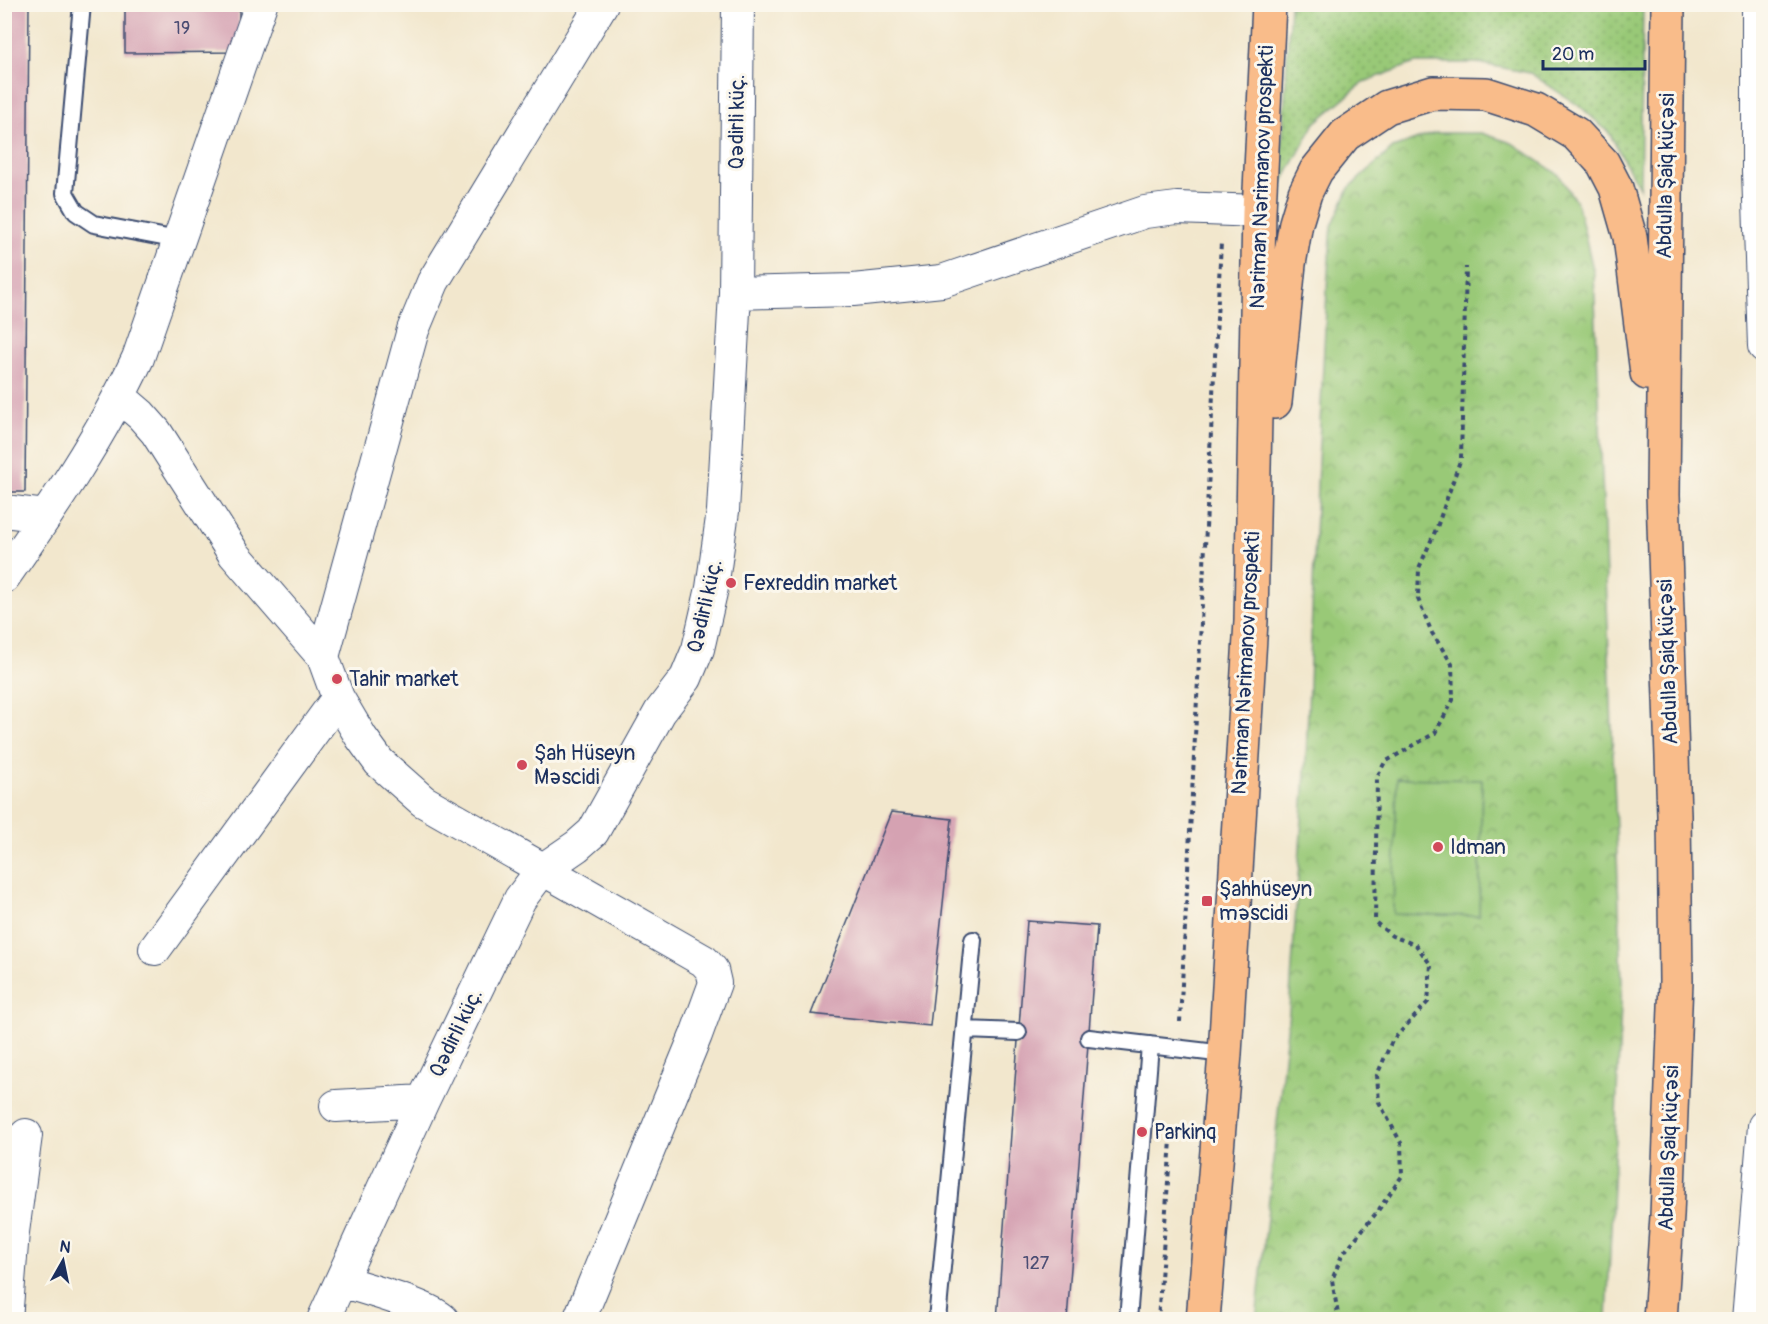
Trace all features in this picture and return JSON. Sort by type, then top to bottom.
[{"type":"main road","name":"Nəriman Nərimanov prospekti","points":[[1203,1320],[1225,1054],[1251,621],[1259,211],[1269,4]]},
{"type":"main road","name":"Abdulla Şaiq küçəsi","points":[[1660,1320],[1667,1216],[1676,981],[1674,815],[1663,495],[1668,4]]},
{"type":"main road","points":[[1251,621],[1289,264],[1296,223],[1305,193],[1316,171],[1346,135],[1387,107],[1433,93],[1486,94],[1536,110],[1576,134],[1603,163],[1616,188],[1630,237],[1663,495]]},
{"type":"street","points":[[4,577],[46,516],[120,397],[138,358],[261,4]]},
{"type":"street","points":[[323,657],[413,330],[433,282],[602,4]]},
{"type":"street","name":"Qədirli küç.","points":[[323,1320],[423,1101],[520,899],[542,870],[593,832],[660,712],[686,678],[698,649],[712,588],[723,511],[735,293],[738,4]]},
{"type":"street","points":[[1758,4],[1764,346]]},
{"type":"street","points":[[735,293],[853,290],[942,281],[1145,212],[1177,208],[1259,211]]},
{"type":"street","points":[[120,397],[156,432],[234,554],[323,657],[338,698],[379,762],[423,801],[704,961],[712,970],[715,983],[696,1035],[579,1320]]},
{"type":"street","points":[[4,511],[46,516]]},
{"type":"street","points":[[155,949],[338,698]]},
{"type":"street","points":[[336,1106],[423,1101]]},
{"type":"street","points":[[1748,1320],[1764,1126]]},
{"type":"street","points":[[6,1320],[13,1232],[26,1135]]},
{"type":"street","points":[[341,1281],[420,1307],[440,1316],[443,1320]]},
{"type":"lane","points":[[82,4],[65,193],[76,212],[94,224],[178,240]]},
{"type":"lane","points":[[937,1320],[973,940]]},
{"type":"lane","points":[[965,1030],[1018,1032]]},
{"type":"lane","points":[[1089,1038],[1225,1054]]},
{"type":"lane","points":[[1128,1320],[1149,1045]]},
{"type":"path","points":[[1178,1048],[1184,975],[1223,209]]},
{"type":"path","points":[[1341,1320],[1332,1280],[1342,1255],[1377,1212],[1402,1176],[1401,1143],[1379,1102],[1377,1075],[1392,1041],[1428,1002],[1431,965],[1416,945],[1392,936],[1375,922],[1377,777],[1385,762],[1436,733],[1453,700],[1452,664],[1432,633],[1418,599],[1419,568],[1437,527],[1461,458],[1466,267]]},
{"type":"path","points":[[1158,1320],[1172,1131]]},
{"type":"green space","points":[[1290,5],[1643,5],[1640,189],[1609,133],[1582,108],[1530,73],[1477,63],[1415,63],[1364,82],[1315,123],[1280,187]]},
{"type":"green space","points":[[1435,133],[1481,133],[1512,143],[1559,175],[1578,205],[1594,274],[1622,982],[1607,1319],[1256,1320],[1289,1011],[1306,759],[1318,462],[1332,226],[1349,188],[1393,148]]},
{"type":"green space","name":"Idman","points":[[1397,778],[1482,780],[1479,916],[1393,914]]},
{"type":"building","points":[[4,4],[29,4],[25,492],[4,492]]},
{"type":"building","points":[[125,4],[239,4],[239,52],[125,53]]},
{"type":"building","points":[[891,812],[952,819],[930,1026],[811,1014]]},
{"type":"building","points":[[1027,921],[1097,926],[1067,1320],[997,1320]]},
{"type":"place","name":"Fexreddin market","points":[[731,583]]},
{"type":"place","name":"Tahir market","points":[[337,679]]},
{"type":"place","name":"Şah Hüseyn Məscidi","points":[[522,765]]},
{"type":"place","name":"Idman","points":[[1438,847]]},
{"type":"place","name":"Şahhüseyn məscidi","points":[[1207,901]]},
{"type":"place","name":"Parkinq","points":[[1142,1132]]}]
